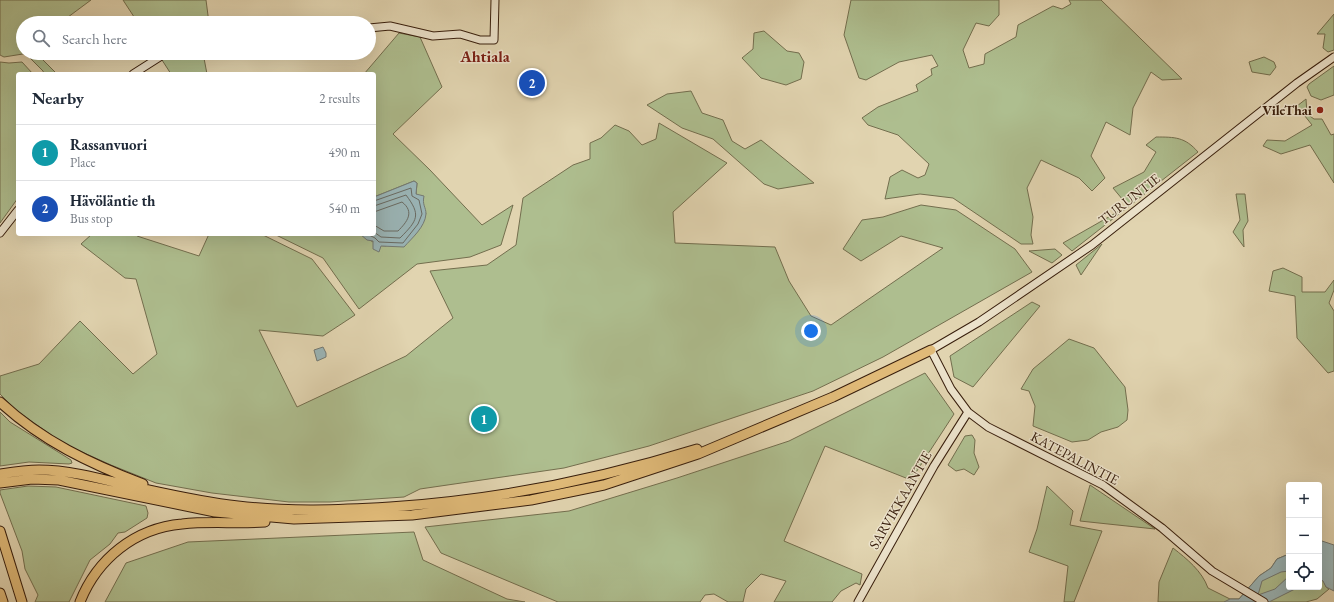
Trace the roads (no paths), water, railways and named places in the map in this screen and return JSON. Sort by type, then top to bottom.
[{"type":"highway","points":[[80,602],[88,584],[105,562],[126,544],[149,532],[183,524],[256,523],[294,519],[412,515],[531,500],[604,485],[698,454],[833,397],[931,350]]},
{"type":"highway","points":[[0,402],[32,429],[66,451],[115,473],[178,497]]},
{"type":"highway","points":[[0,474],[40,470],[58,472],[80,475],[178,497],[238,506],[311,510],[412,505],[528,490],[631,468],[745,433]]},
{"type":"highway","points":[[2,483],[32,479],[59,480],[215,512],[294,519]]},
{"type":"highway","points":[[0,531],[22,602]]},
{"type":"highway","points":[[0,593],[3,602]]},
{"type":"main road","points":[[376,27],[390,26],[437,36],[460,34],[480,40],[494,40],[495,0]]},
{"type":"main road","name":"TURUNTIE","points":[[931,350],[979,322],[1092,245],[1297,83],[1334,57]]},
{"type":"main road","points":[[136,72],[155,60]]},
{"type":"main road","points":[[0,233],[16,213]]},
{"type":"main road","name":"KATEPALINTIE","points":[[931,350],[948,384],[968,412],[988,427],[1102,485],[1162,528],[1212,571],[1264,602]]},
{"type":"main road","name":"SARVIKKAANTIE","points":[[858,602],[934,466],[968,412]]},
{"type":"water","points":[[414,181],[417,183],[416,194],[424,196],[423,202],[426,214],[425,219],[421,228],[404,247],[381,246],[379,252],[373,249],[373,241],[367,240],[362,236],[376,236],[376,196]]},
{"type":"water","points":[[323,347],[326,357],[317,361],[314,350]]},
{"type":"water","points":[[1322,541],[1334,545],[1334,591],[1326,587],[1323,581]]},
{"type":"water","points":[[1286,555],[1286,571],[1281,572],[1262,581],[1258,595],[1275,589],[1286,579],[1286,590],[1293,590],[1269,602],[1224,602],[1230,599],[1239,599],[1259,576],[1271,568],[1277,559]]},
{"type":"place","name":"Hävöläntie th","points":[[532,83]]},
{"type":"place","name":"VileThai","points":[[1320,110]]},
{"type":"place","name":"Rassanvuori","points":[[484,419]]},
{"type":"district","name":"Ahtiala","points":[[485,56]]}]
